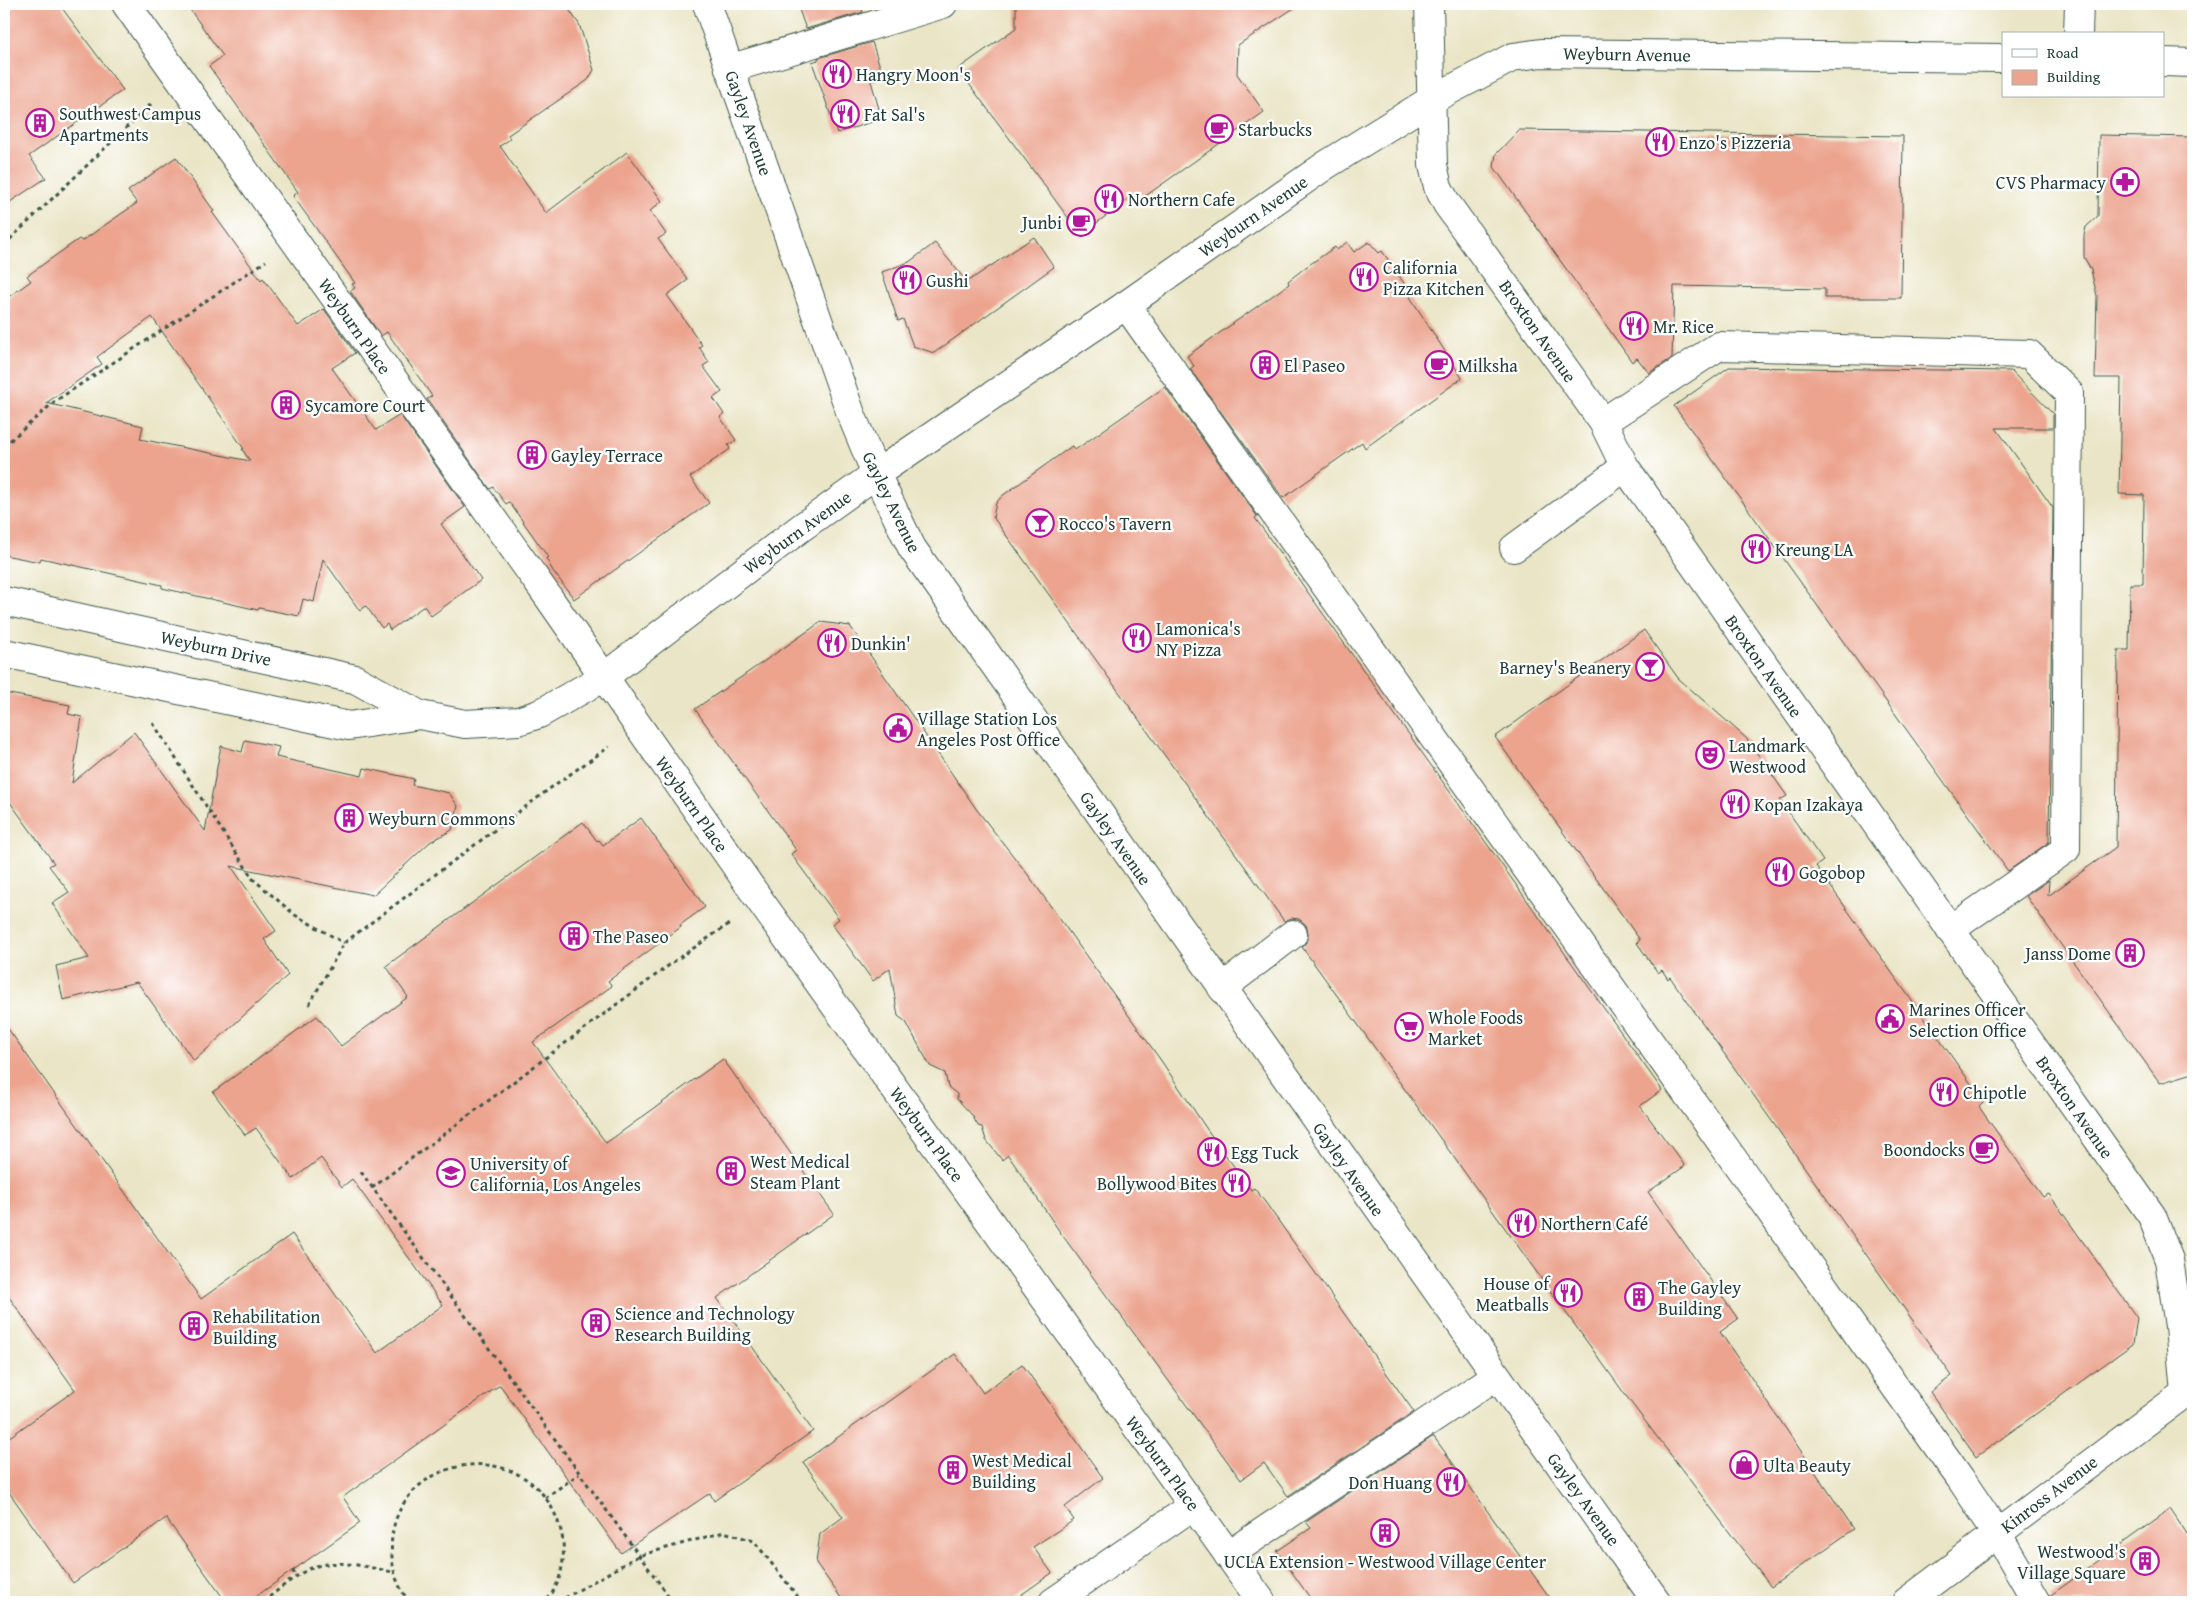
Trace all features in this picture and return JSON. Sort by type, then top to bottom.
[{"type":"street","name":"Weyburn Place","points":[[126,4],[604,677],[761,902],[1262,1602]]},
{"type":"street","name":"Gayley Avenue","points":[[707,4],[851,414],[876,474],[912,548],[1657,1602]]},
{"type":"street","points":[[729,69],[913,8],[943,4]]},
{"type":"street","name":"Broxton Avenue","points":[[1429,4],[1433,165],[1438,187],[1447,204],[1603,422],[1624,467],[2152,1216],[2169,1260],[2189,1390]]},
{"type":"street","points":[[2078,32],[2079,4]]},
{"type":"street","name":"Weyburn Avenue","points":[[604,677],[876,474],[1126,305],[1326,165],[1431,100],[1513,57],[1541,53],[2002,58]]},
{"type":"street","points":[[2164,62],[2193,62]]},
{"type":"street","points":[[1126,305],[1954,1470],[1997,1533],[2037,1602]]},
{"type":"street","points":[[1603,422],[1719,346],[2029,354],[2069,393],[2066,849],[1950,930]]},
{"type":"street","points":[[1514,548],[1624,467]]},
{"type":"street","name":"Weyburn Drive","points":[[4,601],[355,679],[420,715],[465,724],[518,722],[539,714],[604,677]]},
{"type":"street","name":"Weyburn Drive","points":[[4,653],[350,726],[420,715]]},
{"type":"street","points":[[1222,988],[1293,934]]},
{"type":"street","points":[[1228,1555],[1496,1376]]},
{"type":"street","name":"Kinross Avenue","points":[[1906,1602],[2189,1390]]},
{"type":"street","points":[[1053,1602],[1193,1506]]},
{"type":"path","points":[[4,245],[179,78]]},
{"type":"path","points":[[4,446],[54,402],[296,242]]},
{"type":"path","points":[[152,722],[253,879],[294,915],[344,943]]},
{"type":"path","points":[[308,1005],[344,943],[556,784],[612,745]]},
{"type":"path","points":[[372,1188],[676,960],[761,902]]},
{"type":"path","points":[[361,1172],[673,1602]]},
{"type":"path","points":[[410,1602],[393,1572],[390,1544],[397,1517],[412,1493],[433,1476],[459,1465],[488,1464],[516,1472],[540,1490],[556,1514],[564,1542],[562,1570],[550,1597],[545,1602]]},
{"type":"path","points":[[545,1498],[579,1474]]},
{"type":"path","points":[[558,1602],[638,1556],[724,1532],[754,1541],[802,1602]]},
{"type":"path","points":[[263,1602],[295,1578],[320,1565],[352,1565],[393,1572]]},
{"type":"path","points":[[293,1570],[295,1578]]},
{"type":"building","name":"Southwest Campus Apartments","points":[[4,4],[59,4],[123,90],[29,156],[46,178],[4,206]]},
{"type":"building","points":[[186,4],[565,4],[579,24],[594,70],[588,80],[508,135],[510,139],[500,146],[546,213],[627,152],[662,201],[650,211],[666,234],[658,239],[688,280],[667,295],[702,345],[699,347],[709,362],[703,366],[722,392],[713,398],[724,414],[720,417],[736,440],[728,445],[730,449],[690,477],[709,503],[574,599],[553,571],[546,558],[548,557],[509,502],[506,504],[493,487],[490,489],[427,399],[432,396],[387,332],[381,336],[350,291],[355,288],[352,284],[355,283],[293,196],[298,192],[209,66],[223,56]]},
{"type":"building","points":[[797,4],[860,4],[863,12],[806,29]]},
{"type":"building","points":[[1016,4],[1300,4],[1238,45],[1237,74],[1264,112],[1137,202],[1132,196],[1081,235],[958,69],[1016,28]]},
{"type":"building","points":[[872,42],[883,76],[871,81],[879,109],[873,111],[875,121],[837,133],[812,62],[818,60],[818,58]]},
{"type":"building","points":[[1519,130],[1903,136],[1901,298],[1825,298],[1825,289],[1674,286],[1672,358],[1649,373],[1637,358],[1632,362],[1494,167],[1496,154]]},
{"type":"building","points":[[2099,135],[2193,137],[2193,1073],[2160,1083],[2026,896],[2049,880],[2048,896],[2116,847],[2118,650],[2129,650],[2130,584],[2143,584],[2144,495],[2119,494],[2121,378],[2095,378],[2097,296],[2091,270],[2084,257],[2084,236],[2086,227],[2098,216]]},
{"type":"building","points":[[176,157],[214,211],[212,212],[261,280],[263,278],[298,326],[324,309],[355,353],[332,368],[376,430],[400,415],[465,507],[441,524],[481,580],[431,616],[424,606],[390,630],[387,624],[382,628],[366,606],[360,611],[323,559],[314,602],[303,599],[299,616],[259,608],[258,610],[162,588],[162,585],[41,558],[40,562],[4,555],[4,300],[31,281],[27,276],[79,239],[82,241],[137,203],[128,191]],"holes":[[[152,317],[244,449],[242,449],[250,461],[140,439],[143,426],[46,403],[102,364],[97,357]]]},
{"type":"building","points":[[1034,237],[1054,267],[934,353],[913,346],[903,319],[898,321],[882,272],[909,262],[935,243],[967,282]]},
{"type":"building","name":"El Paseo","points":[[1347,242],[1354,252],[1369,242],[1379,253],[1382,251],[1412,295],[1410,297],[1462,378],[1365,448],[1362,442],[1283,498],[1190,369],[1194,366],[1187,356],[1289,284],[1288,281],[1306,267],[1335,247],[1337,250]]},
{"type":"building","points":[[1729,367],[2011,371],[2053,414],[2053,428],[1996,428],[2053,508],[2049,842],[2008,871],[1674,406]]},
{"type":"building","points":[[1165,387],[1257,516],[1255,518],[1662,1090],[1640,1106],[1685,1166],[1648,1192],[1738,1319],[1720,1332],[1854,1529],[1771,1587],[1629,1400],[1302,947],[1308,940],[1306,925],[1299,919],[1292,918],[1284,921],[993,517],[996,503],[1002,496],[1072,446],[1075,450]]},
{"type":"building","points":[[821,622],[850,626],[977,810],[1029,876],[1162,1062],[1206,1128],[1251,1190],[1254,1188],[1265,1202],[1414,1412],[1288,1496],[1264,1463],[1241,1480],[1060,1232],[1008,1155],[1002,1160],[986,1140],[982,1127],[978,1126],[972,1115],[957,1099],[957,1094],[948,1087],[945,1073],[930,1066],[906,1022],[898,1016],[890,968],[873,981],[832,924],[839,919],[791,854],[796,850],[695,709]]},
{"type":"building","points":[[1644,630],[1678,678],[1747,739],[1787,796],[1780,800],[1823,861],[1816,866],[1984,1102],[1979,1107],[2043,1197],[2049,1194],[2137,1318],[2133,1344],[1976,1457],[1930,1392],[1952,1376],[1670,977],[1668,979],[1662,970],[1658,973],[1637,943],[1640,940],[1495,737]]},
{"type":"building","points":[[4,693],[70,705],[68,714],[82,717],[72,783],[134,732],[205,831],[221,746],[242,752],[245,740],[279,747],[276,757],[362,776],[364,768],[414,779],[412,785],[449,793],[458,806],[452,830],[430,842],[373,895],[231,866],[276,931],[264,939],[288,975],[194,1061],[137,982],[63,1000],[56,966],[89,958],[52,903],[69,892],[49,866],[54,863],[4,794]]},
{"type":"building","points":[[641,818],[705,907],[608,981],[612,986],[533,1042],[606,1143],[723,1059],[834,1214],[717,1298],[813,1431],[714,1501],[710,1493],[621,1553],[500,1385],[343,1497],[360,1523],[248,1602],[226,1602],[166,1518],[73,1583],[4,1485],[4,1441],[75,1390],[4,1290],[4,1023],[201,1299],[292,1234],[377,1353],[443,1305],[352,1179],[342,1187],[321,1158],[293,1179],[256,1128],[245,1135],[213,1092],[317,1016],[341,1046],[408,997],[386,966],[583,822],[597,841],[599,840],[603,845]]},
{"type":"building","name":"West Medical Building","points":[[955,1354],[983,1393],[1022,1364],[1103,1478],[1065,1507],[1074,1520],[1033,1547],[1052,1573],[1011,1602],[844,1602],[816,1563],[820,1534],[843,1517],[803,1462]]},
{"type":"building","name":"UCLA Extension - Westwood Village Center","points":[[1434,1437],[1553,1602],[1313,1602],[1277,1551],[1311,1528],[1306,1522]]},
{"type":"building","name":"Westwood's Village Square","points":[[2170,1509],[2193,1543],[2193,1602],[2053,1602],[2051,1595]]},
{"type":"place","name":"Hangry Moon's","points":[[837,74]]},
{"type":"place","name":"Fat Sal's","points":[[845,114]]},
{"type":"place","name":"Southwest Campus Apartments","points":[[40,123]]},
{"type":"place","name":"Starbucks","points":[[1219,129]]},
{"type":"place","name":"Enzo's Pizzeria","points":[[1660,142]]},
{"type":"place","name":"CVS Pharmacy","points":[[2125,182]]},
{"type":"place","name":"Northern Cafe","points":[[1109,199]]},
{"type":"place","name":"Junbi","points":[[1081,222]]},
{"type":"place","name":"California Pizza Kitchen","points":[[1364,277]]},
{"type":"place","name":"Gushi","points":[[907,280]]},
{"type":"place","name":"Mr. Rice","points":[[1634,326]]},
{"type":"place","name":"El Paseo","points":[[1265,365]]},
{"type":"place","name":"Milksha","points":[[1439,365]]},
{"type":"place","name":"Sycamore Court","points":[[286,405]]},
{"type":"place","name":"Gayley Terrace","points":[[532,455]]},
{"type":"place","name":"Rocco's Tavern","points":[[1040,523]]},
{"type":"place","name":"Kreung LA","points":[[1756,549]]},
{"type":"place","name":"Lamonica's NY Pizza","points":[[1137,638]]},
{"type":"place","name":"Dunkin'","points":[[832,643]]},
{"type":"place","name":"Barney's Beanery","points":[[1650,667]]},
{"type":"place","name":"Village Station Los Angeles Post Office","points":[[898,728]]},
{"type":"place","name":"Landmark Westwood","points":[[1710,755]]},
{"type":"place","name":"Kopan Izakaya","points":[[1735,804]]},
{"type":"place","name":"Weyburn Commons","points":[[349,818]]},
{"type":"place","name":"Gogobop","points":[[1780,872]]},
{"type":"place","name":"The Paseo","points":[[574,936]]},
{"type":"place","name":"Janss Dome","points":[[2130,953]]},
{"type":"place","name":"Marines Officer Selection Office","points":[[1890,1019]]},
{"type":"place","name":"Whole Foods Market","points":[[1409,1027]]},
{"type":"place","name":"Chipotle","points":[[1944,1092]]},
{"type":"place","name":"Boondocks","points":[[1984,1149]]},
{"type":"place","name":"Egg Tuck","points":[[1212,1152]]},
{"type":"place","name":"West Medical Steam Plant","points":[[731,1171]]},
{"type":"place","name":"University of California, Los Angeles","points":[[451,1173]]},
{"type":"place","name":"Bollywood Bites","points":[[1236,1183]]},
{"type":"place","name":"Northern Café","points":[[1522,1223]]},
{"type":"place","name":"House of Meatballs","points":[[1568,1293]]},
{"type":"place","name":"The Gayley Building","points":[[1639,1297]]},
{"type":"place","name":"Science and Technology Research Building","points":[[596,1323]]},
{"type":"place","name":"Rehabilitation Building","points":[[194,1326]]},
{"type":"place","name":"Ulta Beauty","points":[[1744,1465]]},
{"type":"place","name":"West Medical Building","points":[[953,1470]]},
{"type":"place","name":"Don Huang","points":[[1451,1482]]},
{"type":"place","name":"UCLA Extension - Westwood Village Center","points":[[1385,1533]]},
{"type":"place","name":"Westwood's Village Square","points":[[2145,1561]]}]
